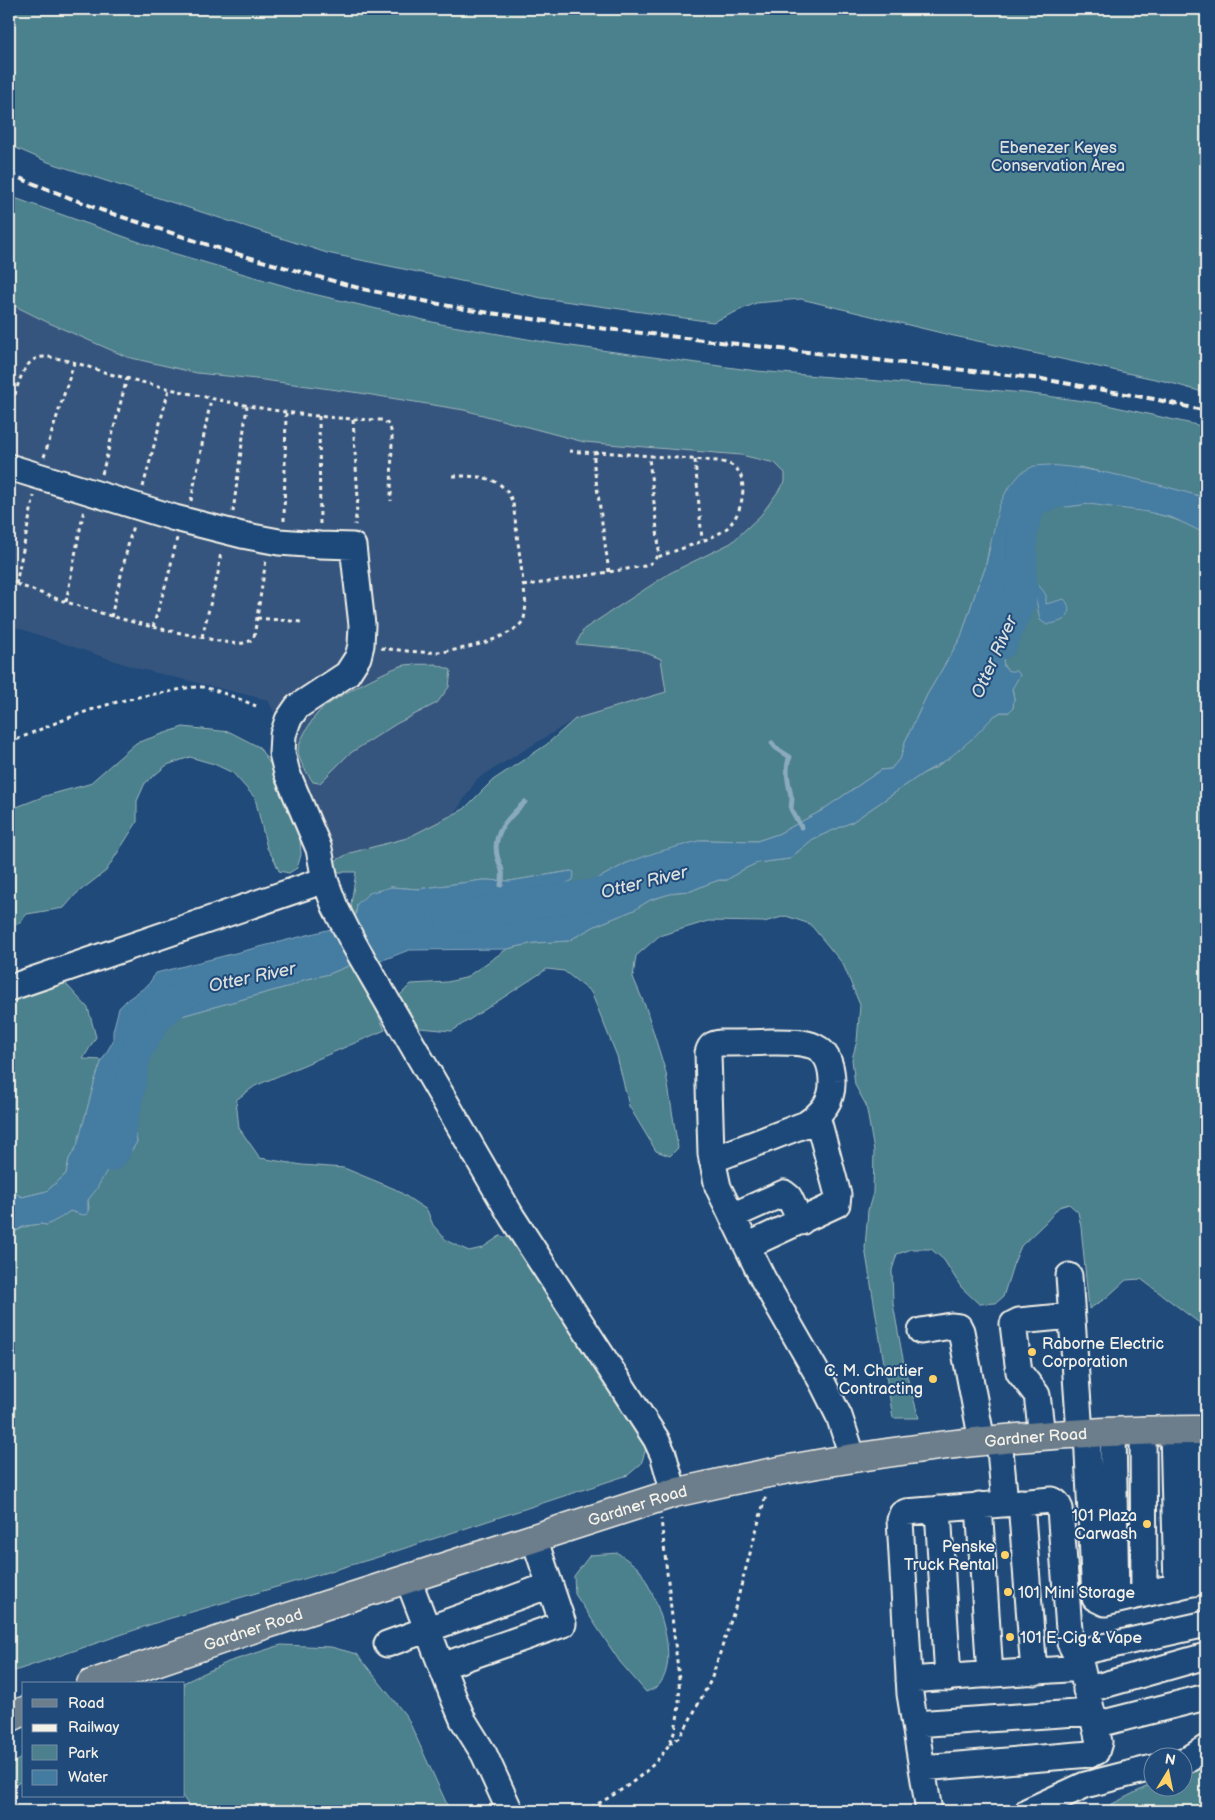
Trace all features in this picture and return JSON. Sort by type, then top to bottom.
[{"type":"main road","name":"Gardner Road","points":[[98,1682],[264,1625],[666,1496],[771,1472],[853,1458],[990,1440],[1042,1435],[1192,1430]]},
{"type":"main road","points":[[9,1718],[22,1713]]},
{"type":"street","points":[[9,467],[92,493],[227,531],[276,541],[353,546],[362,624],[361,645],[358,657],[347,674],[297,706],[288,720],[283,736],[282,753],[286,773],[319,849],[325,880],[335,907],[354,944],[512,1217],[656,1439],[663,1454],[666,1496]]},
{"type":"street","points":[[9,988],[325,880]]},
{"type":"street","points":[[712,1160],[806,1124],[817,1116],[826,1106],[831,1095],[832,1069],[830,1060],[815,1046],[800,1042],[714,1044],[710,1047],[708,1053],[712,1160],[718,1187],[747,1246],[839,1416],[853,1458]]},
{"type":"street","points":[[747,1246],[837,1204],[838,1194],[817,1116]]},
{"type":"street","points":[[732,1216],[784,1193],[789,1197],[801,1222]]},
{"type":"street","points":[[1069,1276],[1076,1388],[1110,1432],[1130,1597]]},
{"type":"street","points":[[1042,1435],[1038,1399],[1035,1391],[1019,1372],[1013,1324],[1019,1321],[1071,1316]]},
{"type":"street","points":[[922,1331],[951,1326],[958,1327],[961,1331],[990,1440],[1013,1502],[1034,1672]]},
{"type":"street","points":[[1035,1391],[1076,1388]]},
{"type":"street","points":[[1192,1430],[1194,1577]]},
{"type":"street","points":[[1192,1430],[1194,1577]]},
{"type":"street","points":[[1110,1432],[1095,1598],[1105,1603],[1194,1577]]},
{"type":"street","points":[[922,1768],[1096,1752],[1098,1747],[1086,1690],[1069,1635],[1058,1504],[1052,1500],[979,1505],[906,1512],[902,1514],[900,1520],[909,1680],[915,1724],[922,1768],[929,1811]]},
{"type":"street","points":[[979,1505],[990,1675]]},
{"type":"street","points":[[938,1509],[948,1678]]},
{"type":"street","points":[[442,1666],[563,1624],[534,1538]]},
{"type":"street","points":[[408,1579],[460,1713],[484,1754],[510,1811]]},
{"type":"street","points":[[387,1644],[550,1585]]},
{"type":"street","points":[[1086,1690],[1206,1624]]},
{"type":"street","points":[[915,1724],[1086,1690],[1206,1656]]},
{"type":"street","points":[[909,1680],[1034,1672],[1086,1690],[1206,1697]]},
{"type":"street","points":[[1192,1757],[1206,1748]]},
{"type":"street","points":[[1028,1811],[1085,1785],[1142,1771]]},
{"type":"path","points":[[864,9],[876,12],[901,13],[942,9]]},
{"type":"path","points":[[9,418],[21,376],[27,366],[37,358],[48,357],[211,399],[247,406],[353,420],[382,420],[390,428],[392,436],[391,501]]},
{"type":"path","points":[[66,602],[92,493],[127,378]]},
{"type":"path","points":[[153,627],[184,520],[211,399]]},
{"type":"path","points":[[202,637],[227,531],[247,406]]},
{"type":"path","points":[[9,581],[122,620],[202,637],[244,643],[250,642],[254,637],[276,541],[286,411]]},
{"type":"path","points":[[319,416],[320,545]]},
{"type":"path","points":[[353,420],[358,498],[353,546]]},
{"type":"path","points":[[524,586],[644,566],[654,562],[658,557],[727,528],[734,520],[740,508],[743,493],[742,479],[737,468],[728,463],[569,451]]},
{"type":"path","points":[[594,454],[594,466],[609,572]]},
{"type":"path","points":[[649,457],[659,548],[658,557]]},
{"type":"path","points":[[695,460],[702,540]]},
{"type":"path","points":[[361,645],[405,651],[438,652],[489,642],[513,630],[523,620],[526,605],[513,503],[505,489],[492,480],[480,477],[453,476]]},
{"type":"path","points":[[257,618],[302,622]]},
{"type":"path","points":[[9,743],[39,729],[101,706],[139,696],[200,687],[256,706]]},
{"type":"path","points":[[584,1811],[602,1802],[632,1781],[656,1760],[669,1744],[679,1737],[686,1727],[711,1680],[735,1608],[771,1472]]},
{"type":"path","points":[[666,1496],[680,1701],[675,1727],[669,1744]]},
{"type":"shaded area","points":[[12,302],[783,455],[802,468],[667,692],[575,719],[477,779],[444,830],[338,867],[296,758],[268,700],[136,668],[9,625],[9,306]]},
{"type":"green space","name":"Ebenezer Keyes Conservation Area","points":[[9,9],[1206,9],[1206,393],[1164,381],[954,336],[801,299],[756,303],[713,322],[542,298],[327,253],[48,162],[9,145]]},
{"type":"green space","points":[[9,196],[159,249],[309,293],[441,324],[556,344],[757,371],[1025,393],[1098,403],[1206,427],[1206,498],[1151,483],[1079,467],[991,538],[985,569],[961,637],[927,695],[905,742],[901,757],[891,769],[881,770],[821,811],[778,834],[757,841],[702,840],[627,863],[535,912],[506,918],[493,918],[489,908],[523,896],[546,893],[571,871],[510,881],[483,880],[418,889],[391,887],[357,904],[355,923],[351,904],[356,872],[327,870],[329,864],[350,853],[407,838],[464,809],[493,780],[546,745],[575,719],[666,692],[661,659],[639,650],[576,644],[584,629],[670,573],[731,543],[761,515],[785,482],[785,473],[775,463],[741,455],[584,442],[464,410],[360,393],[197,373],[127,357],[9,303]]},
{"type":"green space","points":[[1059,503],[1067,506],[1102,504],[1150,512],[1182,522],[1206,534],[1206,1328],[1141,1279],[1126,1280],[1106,1298],[1089,1309],[1081,1227],[1078,1212],[1069,1204],[1059,1207],[1021,1246],[1003,1297],[996,1303],[979,1304],[961,1287],[944,1260],[931,1249],[912,1249],[897,1254],[892,1270],[893,1304],[905,1370],[919,1418],[893,1418],[865,1248],[868,1210],[873,1193],[874,1151],[866,1105],[855,1085],[852,1059],[857,1041],[860,1005],[843,964],[810,924],[786,916],[764,922],[708,921],[659,936],[636,956],[633,977],[646,1008],[666,1073],[678,1148],[670,1156],[656,1151],[629,1106],[617,1056],[591,992],[564,971],[547,969],[452,1031],[420,1028],[404,1018],[398,997],[411,984],[447,982],[465,978],[507,949],[534,943],[568,941],[595,926],[634,910],[650,900],[676,892],[691,891],[719,880],[727,880],[757,863],[789,859],[813,839],[852,822],[922,774],[937,767],[994,716],[1001,712],[1009,712],[1013,708],[1014,698],[1009,671],[1004,667],[1003,659],[1015,627],[1018,598],[1017,564],[1012,538],[1025,514],[1034,507]]},
{"type":"green space","points":[[435,664],[451,670],[449,687],[437,703],[396,724],[349,754],[320,783],[313,782],[302,763],[298,751],[308,726],[323,708],[343,694],[393,669],[409,665]]},
{"type":"green space","points":[[183,727],[230,732],[259,747],[284,785],[300,835],[301,855],[297,868],[289,873],[279,871],[267,848],[255,798],[233,773],[214,764],[190,757],[167,765],[145,783],[137,801],[137,822],[106,871],[76,894],[64,908],[27,914],[18,924],[9,927],[9,810],[45,796],[89,784],[136,743]]},
{"type":"green space","points":[[355,963],[385,1030],[255,1086],[236,1100],[239,1128],[260,1158],[302,1165],[344,1168],[395,1189],[427,1210],[433,1225],[447,1241],[469,1251],[482,1248],[500,1236],[521,1241],[643,1426],[646,1449],[641,1464],[628,1475],[375,1558],[161,1621],[9,1673],[9,1277],[14,1257],[9,1253],[9,1235],[32,1225],[47,1225],[70,1211],[79,1214],[89,1209],[88,1200],[109,1165],[118,1155],[131,1149],[137,1142],[122,1112],[120,1098],[124,1076],[134,1053],[140,1043],[153,1029],[152,1024],[144,1025],[149,1019],[170,1019],[294,985],[303,980],[329,974]]},
{"type":"green space","points":[[51,981],[65,983],[88,1008],[96,1037],[83,1059],[102,1060],[77,1146],[69,1159],[66,1174],[47,1191],[22,1197],[9,1192],[9,995]]},
{"type":"green space","points":[[618,1553],[634,1564],[641,1572],[654,1597],[664,1629],[668,1660],[665,1674],[659,1685],[646,1692],[620,1662],[575,1594],[574,1576],[590,1555]]},
{"type":"green space","points":[[281,1645],[331,1647],[357,1654],[407,1717],[450,1811],[193,1811],[183,1798],[185,1798],[185,1682],[228,1662]]},
{"type":"green space","points":[[22,1757],[22,1781],[9,1788],[9,1766]]},
{"type":"green space","points":[[1206,1757],[1206,1811],[1098,1811],[1142,1789],[1142,1798],[1192,1798],[1192,1764]]},
{"type":"water","points":[[1049,465],[1128,477],[1206,498],[1206,534],[1173,518],[1148,512],[1089,504],[1067,507],[1059,503],[1034,507],[1025,514],[1012,538],[1017,575],[1030,579],[1041,588],[1046,595],[1046,604],[1064,599],[1068,612],[1063,620],[1047,625],[1040,620],[1034,589],[1031,586],[1025,585],[1019,589],[1015,627],[1003,659],[1004,667],[1009,671],[1017,671],[1020,675],[1012,689],[1014,698],[1013,708],[1009,712],[1001,712],[994,716],[973,738],[948,759],[922,774],[852,822],[813,839],[789,859],[757,863],[727,880],[719,880],[691,891],[676,892],[650,900],[634,910],[595,926],[568,941],[534,943],[507,949],[409,950],[383,960],[365,959],[329,974],[303,980],[294,985],[170,1019],[149,1019],[144,1025],[154,1026],[153,1029],[145,1035],[132,1057],[120,1099],[126,1123],[136,1136],[137,1142],[132,1150],[117,1155],[111,1163],[96,1190],[88,1200],[88,1214],[83,1215],[70,1211],[47,1225],[24,1226],[9,1235],[9,1192],[22,1197],[47,1191],[66,1174],[69,1159],[77,1146],[102,1060],[113,1041],[113,1031],[119,1008],[148,985],[156,973],[355,923],[357,904],[369,893],[391,887],[418,889],[483,880],[510,881],[574,872],[573,880],[546,893],[523,896],[499,903],[490,908],[493,918],[506,918],[535,912],[627,863],[654,853],[702,840],[757,841],[778,834],[821,811],[881,770],[891,769],[901,757],[905,742],[927,695],[961,637],[985,569],[999,506],[1007,490],[1022,472],[1034,466]]},
{"type":"waterway","name":"Otter River","points":[[1001,644],[1021,600],[1022,531],[1031,501],[1061,491]]},
{"type":"waterway","points":[[772,743],[790,757],[787,771],[792,798],[791,809],[801,827]]},
{"type":"waterway","points":[[501,885],[502,871],[496,850],[499,834],[507,820],[525,802]]},
{"type":"waterway","name":"Otter River","points":[[450,919],[521,905],[603,893]]},
{"type":"waterway","name":"Otter River","points":[[110,1156],[115,1151],[126,1107],[136,1052],[158,1016],[189,991]]},
{"type":"railway","points":[[9,174],[101,210],[230,252],[362,289],[470,310],[581,326],[1042,379],[1154,399],[1206,411]]},
{"type":"place","name":"Raborne Electric Corporation","points":[[1032,1352]]},
{"type":"place","name":"C. M. Chartier Contracting","points":[[933,1379]]},
{"type":"place","name":"101 Plaza Carwash","points":[[1147,1524]]},
{"type":"place","name":"Penske Truck Rental","points":[[1005,1555]]},
{"type":"place","name":"101 Mini Storage","points":[[1008,1592]]},
{"type":"place","name":"101 E-Cig & Vape","points":[[1010,1637]]}]
